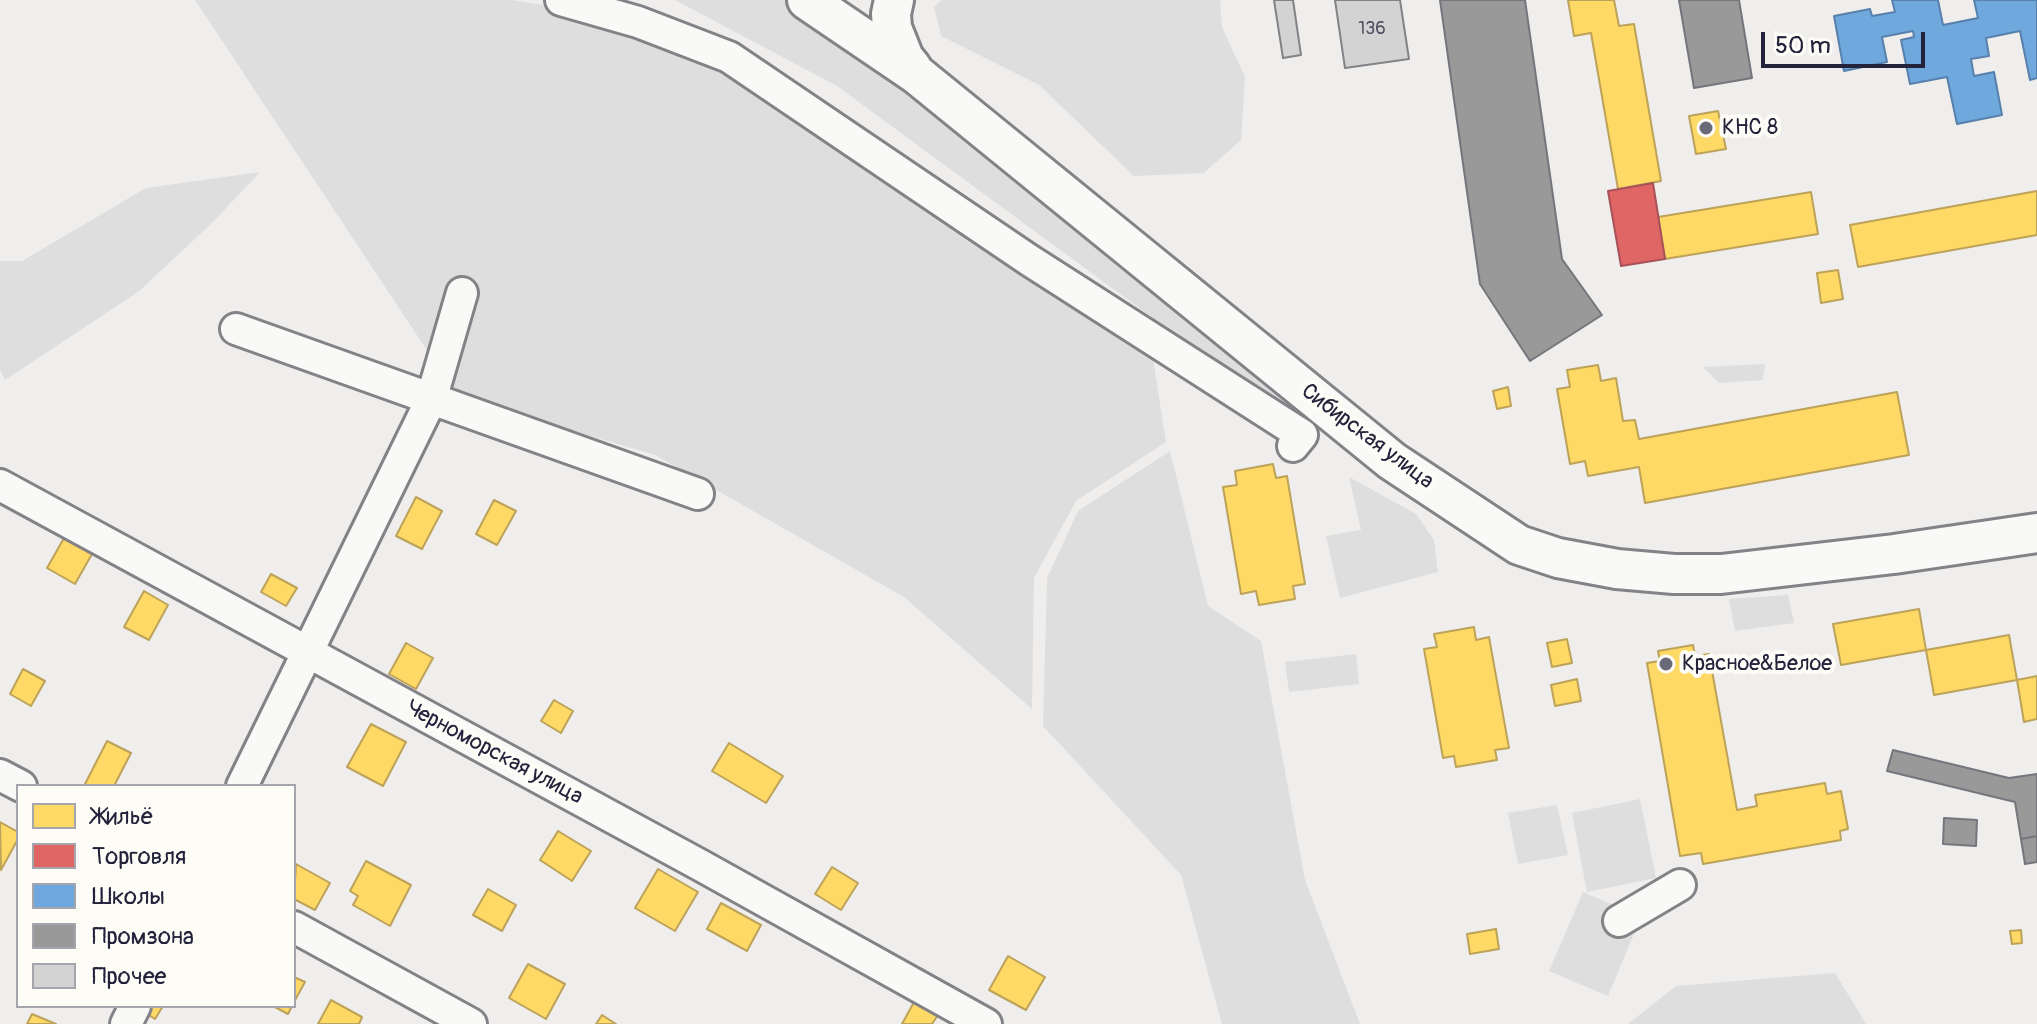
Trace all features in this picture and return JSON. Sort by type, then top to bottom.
[{"type":"main road","name":"Сибирская улица","points":[[807,0],[916,74],[1392,461],[1519,545],[1558,558],[1617,569],[1721,574],[1894,554],[2037,533]]},
{"type":"main road","points":[[894,0],[892,28],[904,58],[916,74]]},
{"type":"street","points":[[561,0],[638,22],[729,57],[1029,260],[1302,435],[1293,446]]},
{"type":"street","points":[[243,784],[431,400],[462,293]]},
{"type":"street","points":[[236,329],[698,494]]},
{"type":"street","name":"Черноморская улица","points":[[0,485],[986,1024]]},
{"type":"street","points":[[1619,921],[1680,885]]},
{"type":"street","points":[[296,928],[471,1024]]},
{"type":"shaded area","points":[[195,0],[512,0],[544,5],[733,72],[1153,359],[1166,442],[1076,501],[1034,578],[1032,709],[904,597],[655,455],[458,397]]},
{"type":"shaded area","points":[[675,0],[791,0],[878,56],[1360,451],[1210,360],[837,86]]},
{"type":"shaded area","points":[[942,0],[1220,0],[1222,27],[1245,77],[1241,140],[1204,173],[1134,176],[1039,85],[941,36],[934,7]]},
{"type":"shaded area","points":[[260,172],[211,224],[138,292],[5,380],[0,370],[0,261],[22,261],[146,188]]},
{"type":"shaded area","points":[[1765,364],[1763,380],[1719,383],[1703,367]]},
{"type":"shaded area","points":[[1170,451],[1208,606],[1261,641],[1305,880],[1360,1024],[1222,1024],[1181,875],[1043,726],[1047,578],[1078,511]]},
{"type":"shaded area","points":[[1349,477],[1416,514],[1434,540],[1438,572],[1340,598],[1326,536],[1361,530]]},
{"type":"shaded area","points":[[1788,595],[1794,623],[1735,631],[1729,599]]},
{"type":"shaded area","points":[[1356,654],[1359,684],[1289,692],[1285,662]]},
{"type":"shaded area","points":[[1640,799],[1656,878],[1587,892],[1572,813]]},
{"type":"shaded area","points":[[1557,805],[1568,855],[1518,864],[1508,813]]},
{"type":"shaded area","points":[[1583,892],[1641,917],[1608,996],[1549,971]]},
{"type":"shaded area","points":[[1835,973],[1866,1024],[1628,1024],[1676,986]]},
{"type":"building: Жильё","points":[[1568,0],[1614,0],[1619,26],[1634,24],[1661,181],[1618,189],[1591,33],[1574,36]]},
{"type":"building: Жильё","name":"КНС 8","points":[[1718,111],[1726,149],[1696,154],[1689,116]]},
{"type":"building: Жильё","points":[[2037,191],[2037,235],[1858,267],[1850,225]]},
{"type":"building: Жильё","points":[[1811,192],[1818,234],[1665,259],[1658,217]]},
{"type":"building: Жильё","points":[[1838,270],[1843,299],[1821,303],[1817,273]]},
{"type":"building: Жильё","points":[[1598,365],[1601,381],[1616,378],[1623,421],[1635,420],[1639,439],[1897,392],[1909,455],[1645,503],[1639,467],[1588,476],[1585,461],[1570,464],[1557,389],[1570,387],[1567,370]]},
{"type":"building: Жильё","points":[[1508,387],[1511,406],[1497,409],[1493,391]]},
{"type":"building: Жильё","points":[[1273,464],[1276,478],[1287,476],[1305,584],[1293,586],[1295,599],[1259,605],[1256,591],[1241,594],[1223,487],[1237,485],[1235,471]]},
{"type":"building: Жильё","points":[[416,497],[442,511],[422,549],[396,536]]},
{"type":"building: Жильё","points":[[494,500],[516,511],[497,545],[476,534]]},
{"type":"building: Жильё","points":[[64,538],[92,554],[75,584],[47,568]]},
{"type":"building: Жильё","points":[[271,574],[297,588],[286,606],[261,592]]},
{"type":"building: Жильё","points":[[144,591],[168,605],[149,640],[124,627]]},
{"type":"building: Жильё","points":[[1919,609],[1926,650],[1841,665],[1833,624]]},
{"type":"building: Жильё","points":[[1474,627],[1476,640],[1489,637],[1509,748],[1495,750],[1497,760],[1456,767],[1454,756],[1443,758],[1424,649],[1437,647],[1434,634]]},
{"type":"building: Жильё","points":[[2009,635],[2017,680],[1934,695],[1926,650]]},
{"type":"building: Жильё","points":[[1567,639],[1572,663],[1552,667],[1547,643]]},
{"type":"building: Жильё","points":[[406,643],[433,658],[416,689],[389,674]]},
{"type":"building: Жильё","points":[[1693,645],[1695,656],[1709,654],[1737,810],[1757,806],[1755,795],[1825,783],[1827,794],[1841,791],[1848,829],[1840,831],[1841,840],[1703,864],[1701,853],[1680,856],[1647,663],[1660,661],[1658,651]]},
{"type":"building: Жильё","points":[[23,669],[45,681],[31,706],[10,694]]},
{"type":"building: Жильё","points":[[2037,676],[2037,719],[2024,722],[2017,680]]},
{"type":"building: Жильё","points":[[1577,679],[1581,701],[1555,706],[1551,685]]},
{"type":"building: Жильё","points":[[554,700],[573,711],[561,733],[541,721]]},
{"type":"building: Жильё","points":[[371,724],[406,742],[383,786],[347,767]]},
{"type":"building: Жильё","points":[[107,741],[131,753],[115,784],[85,784]]},
{"type":"building: Жильё","points":[[729,743],[783,776],[766,803],[712,771]]},
{"type":"building: Жильё","points":[[0,822],[16,831],[16,843],[1,870]]},
{"type":"building: Жильё","points":[[558,831],[591,851],[572,881],[540,860]]},
{"type":"building: Жильё","points":[[366,861],[411,885],[390,926],[353,905],[358,896],[350,891]]},
{"type":"building: Жильё","points":[[296,864],[330,883],[315,910],[296,900]]},
{"type":"building: Жильё","points":[[832,867],[858,883],[841,910],[815,894]]},
{"type":"building: Жильё","points":[[658,869],[698,892],[675,931],[635,908]]},
{"type":"building: Жильё","points":[[488,889],[516,905],[502,931],[473,915]]},
{"type":"building: Жильё","points":[[721,903],[761,925],[747,951],[707,929]]},
{"type":"building: Жильё","points":[[1496,929],[1499,949],[1470,954],[1467,934]]},
{"type":"building: Жильё","points":[[2021,930],[2022,943],[2012,944],[2010,931]]},
{"type":"building: Жильё","points":[[1008,956],[1045,977],[1026,1010],[989,990]]},
{"type":"building: Жильё","points":[[528,964],[565,984],[546,1019],[509,998]]},
{"type":"building: Жильё","points":[[296,978],[305,982],[296,998]]},
{"type":"building: Жильё","points":[[331,1000],[362,1017],[359,1024],[318,1024]]},
{"type":"building: Жильё","points":[[914,1002],[938,1015],[932,1024],[902,1024]]},
{"type":"building: Жильё","points":[[146,1008],[162,1008],[155,1019],[144,1012]]},
{"type":"building: Жильё","points":[[277,1008],[291,1008],[288,1014]]},
{"type":"building: Жильё","points":[[32,1014],[56,1024],[27,1024]]},
{"type":"building: Жильё","points":[[602,1015],[616,1024],[596,1024]]},
{"type":"building: Торговля","points":[[1653,183],[1665,259],[1621,266],[1608,191]]},
{"type":"building: Школы","points":[[1892,0],[1938,0],[1943,25],[1978,18],[1974,0],[2037,0],[2037,78],[2030,80],[2020,31],[1986,38],[1989,56],[1971,59],[1974,76],[1994,72],[2002,115],[1957,124],[1947,77],[1910,84],[1901,40],[1914,37],[1913,31],[1882,37],[1887,62],[1844,71],[1834,16],[1870,9],[1872,16],[1895,12]]},
{"type":"building: Промзона","points":[[1440,0],[1525,0],[1562,259],[1602,315],[1530,361],[1480,284]]},
{"type":"building: Промзона","points":[[1679,0],[1739,0],[1752,78],[1694,88]]},
{"type":"building: Промзона","points":[[1893,750],[2009,778],[2037,774],[2037,836],[2021,839],[2015,802],[1887,771]]},
{"type":"building: Промзона","points":[[1944,818],[1977,820],[1976,846],[1943,844]]},
{"type":"building: Промзона","points":[[2037,836],[2037,862],[2025,864],[2021,839]]},
{"type":"building: Прочее","points":[[1274,0],[1293,0],[1301,55],[1283,58]]},
{"type":"building: Прочее","points":[[1335,0],[1400,0],[1409,59],[1345,68]]},
{"type":"place","name":"КНС 8","points":[[1706,128]]},
{"type":"place","name":"Красное&Белое","points":[[1666,664]]}]
